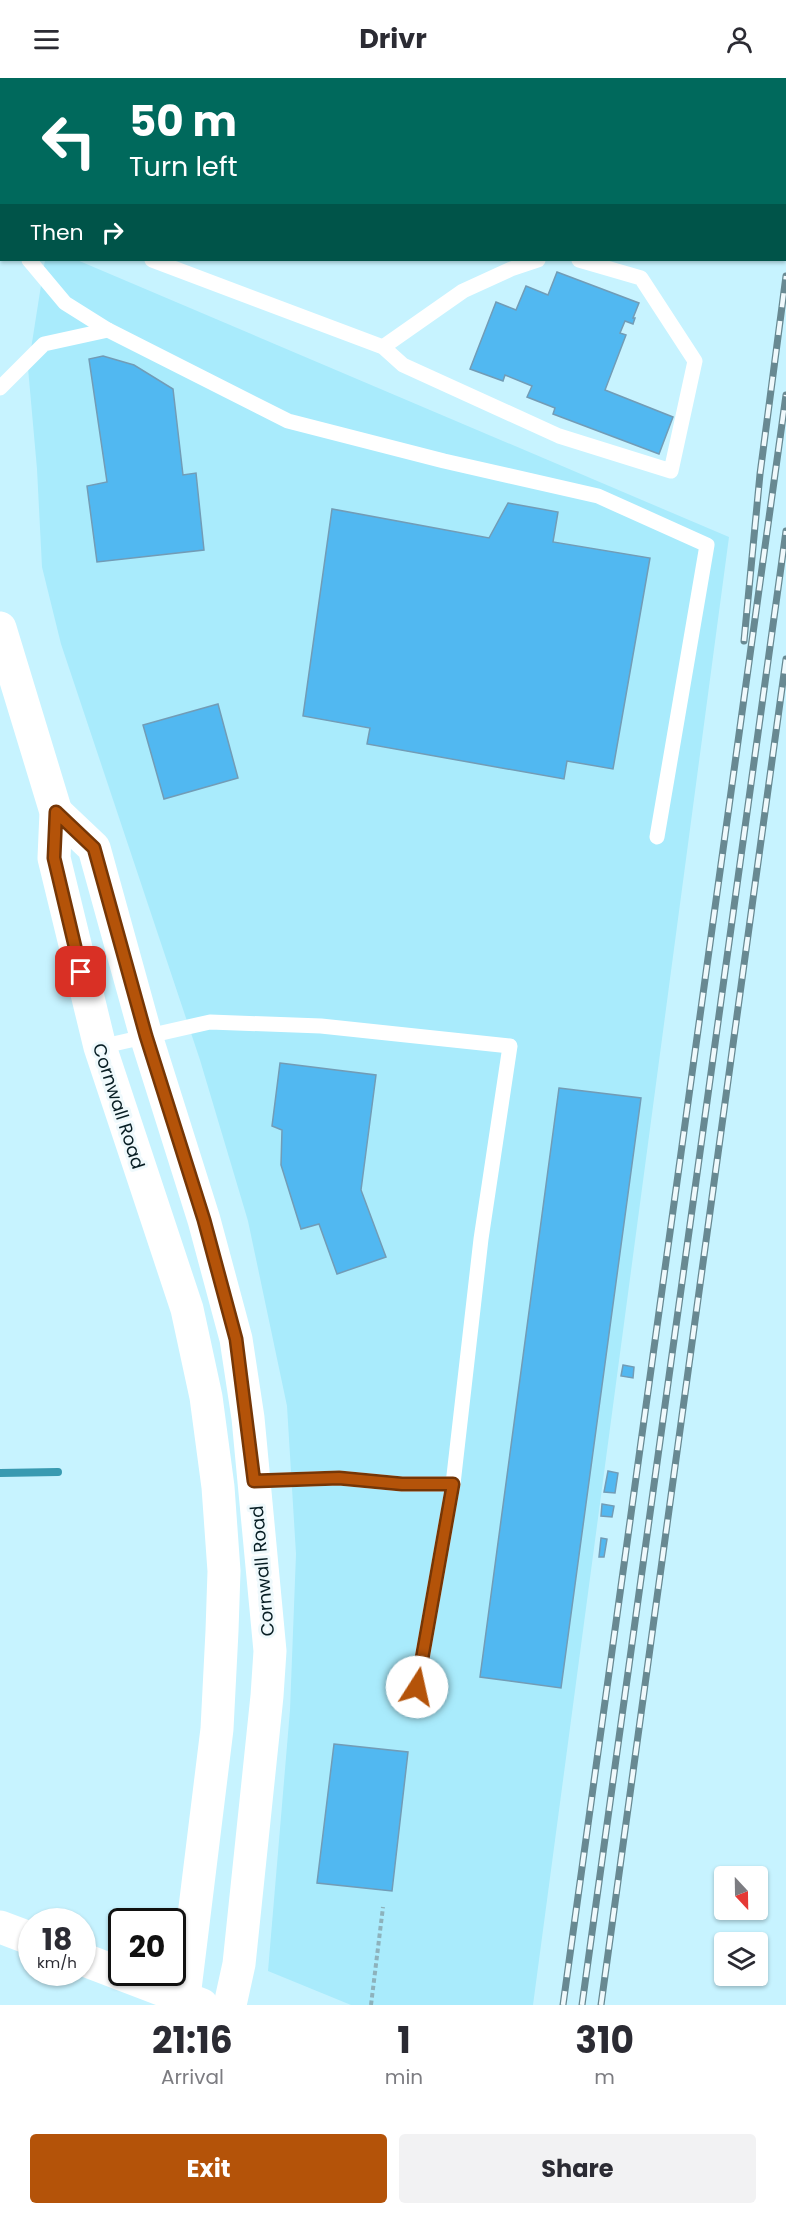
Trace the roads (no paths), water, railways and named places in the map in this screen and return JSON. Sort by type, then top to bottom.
[{"type":"main road","name":"Cornwall Road","points":[[0,628],[56,812],[54,858],[100,1047],[187,1310],[206,1397],[218,1486],[224,1570],[217,1729],[190,2003]]},
{"type":"main road","name":"Cornwall Road","points":[[56,812],[94,848],[146,1036],[204,1220],[236,1339],[254,1481],[270,1651],[239,1964],[230,2005]]},
{"type":"main road","points":[[0,1927],[18,1934]]},
{"type":"main road","points":[[96,1965],[190,2003]]},
{"type":"lane","points":[[30,261],[65,303],[108,330],[288,421],[444,461],[598,496],[707,545],[657,837]]},
{"type":"lane","points":[[155,261],[383,347],[404,365],[559,436],[671,471],[695,361],[641,278],[582,261]]},
{"type":"lane","points":[[383,347],[463,291],[511,269],[535,261]]},
{"type":"lane","points":[[0,388],[45,344],[108,330]]},
{"type":"lane","points":[[100,1047],[210,1022],[321,1026],[510,1046],[481,1239],[453,1484],[417,1687]]},
{"type":"lane","points":[[254,1481],[339,1478],[402,1484],[453,1484]]},
{"type":"waterway","points":[[0,1473],[58,1472]]},
{"type":"railway","points":[[744,641],[760,474],[786,276]]},
{"type":"railway","points":[[563,2005],[786,395]]},
{"type":"railway","points":[[582,2005],[786,531]]},
{"type":"railway","points":[[601,2005],[786,659]]}]
